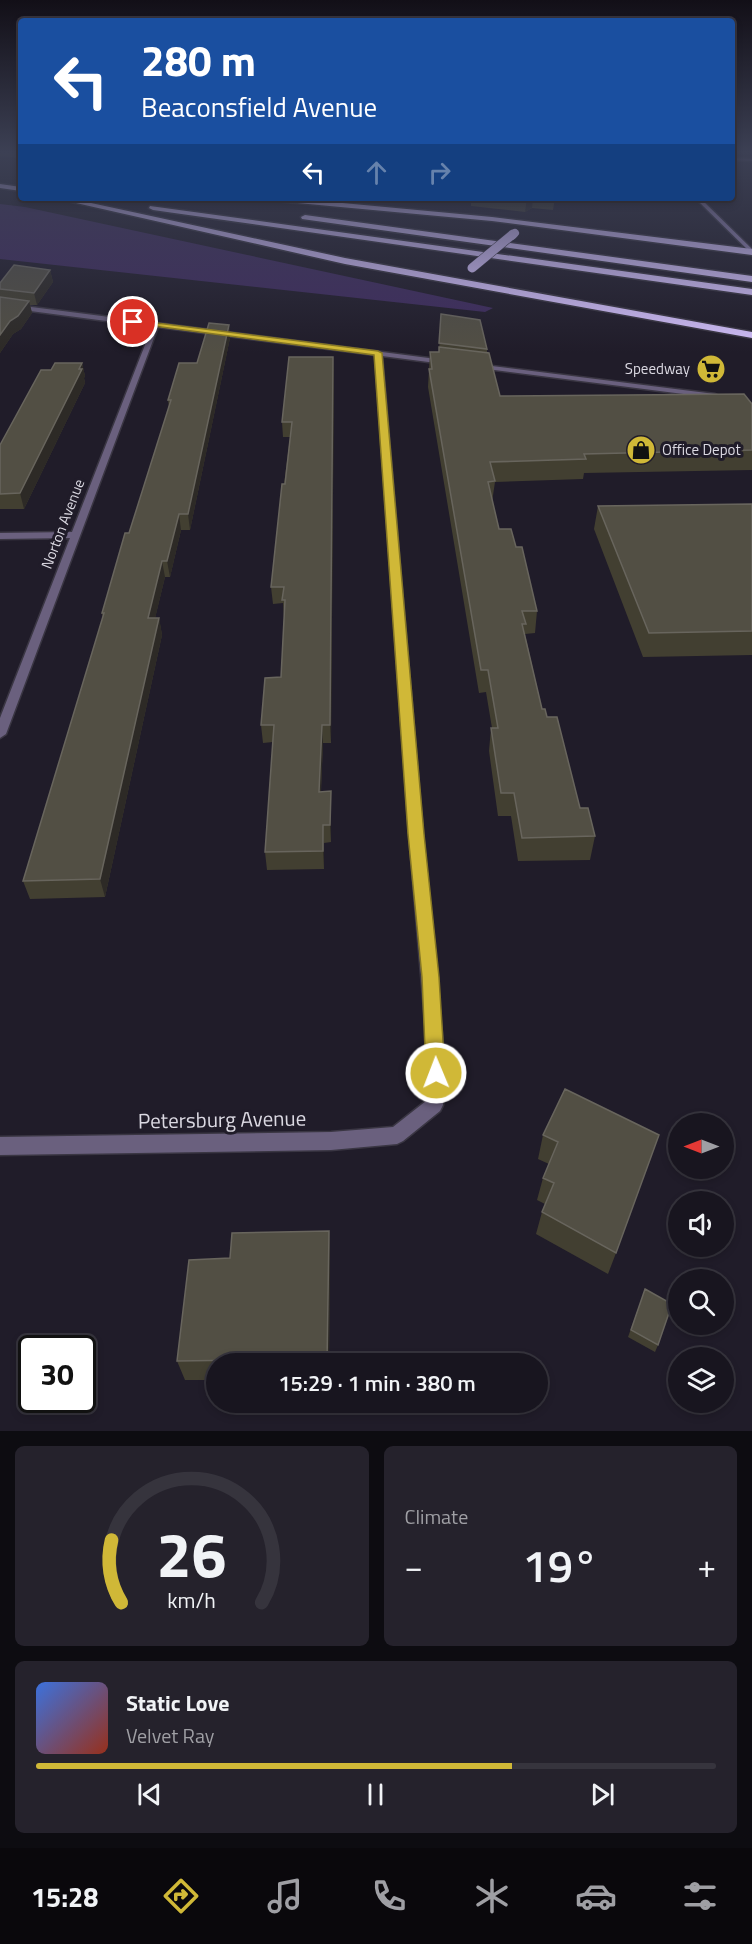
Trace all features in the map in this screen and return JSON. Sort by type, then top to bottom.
[{"type":"highway","points":[[156,220],[324,257],[752,335]]},
{"type":"highway","points":[[238,220],[752,292]]},
{"type":"highway","points":[[326,220],[752,279]]},
{"type":"highway","points":[[492,220],[752,252]]},
{"type":"highway","points":[[465,284],[465,275],[472,267],[515,233],[546,226]]},
{"type":"main road","points":[[719,220],[752,252]]},
{"type":"street","points":[[0,305],[447,362]]},
{"type":"street","name":"Norton Avenue","points":[[0,734],[156,325]]},
{"type":"street","name":"Petersburg Avenue","points":[[0,1146],[319,1141],[397,1135],[434,1105],[435,1034],[416,834],[378,353]]},
{"type":"street","points":[[470,365],[726,397]]},
{"type":"street","points":[[0,536],[75,535]]},
{"type":"shaded area","points":[[0,220],[84,220],[493,308],[485,312],[0,259]]},
{"type":"building","points":[[14,265],[50,270],[34,293],[0,289],[0,283]]},
{"type":"building","points":[[0,297],[29,301],[0,335]]},
{"type":"building","points":[[441,314],[480,320],[487,349],[439,343]]},
{"type":"building","points":[[209,323],[229,325],[188,514],[179,514],[167,561],[162,561],[148,618],[159,618],[100,879],[23,881],[104,613],[102,613],[125,533],[129,533],[171,400],[168,400],[179,363],[197,363]]},
{"type":"building","points":[[439,347],[489,353],[500,396],[744,394],[752,404],[752,450],[584,454],[586,459],[490,462],[495,481],[488,482],[499,529],[511,529],[516,547],[522,547],[537,611],[522,611],[526,624],[522,624],[542,709],[545,709],[547,717],[557,717],[580,808],[588,808],[595,836],[522,838],[514,793],[501,793],[491,728],[498,728],[488,670],[481,670],[429,369],[432,369],[430,352],[439,352]]},
{"type":"building","points":[[289,357],[333,357],[330,725],[322,725],[319,792],[331,791],[330,825],[323,825],[323,851],[265,852],[274,725],[261,725],[265,678],[281,677],[284,587],[271,587],[282,484],[285,484],[292,422],[282,422]]},
{"type":"building","points":[[55,363],[82,363],[79,369],[82,369],[20,493],[0,494],[0,445],[41,370],[51,370]]},
{"type":"building","points":[[752,504],[752,631],[649,633],[598,506]]},
{"type":"building","points":[[565,1089],[659,1135],[616,1253],[542,1212],[554,1183],[543,1178],[558,1142],[543,1135]]},
{"type":"building","points":[[329,1231],[327,1353],[206,1353],[206,1361],[177,1361],[189,1260],[230,1258],[232,1233]]},
{"type":"building","points":[[645,1289],[668,1302],[668,1316],[658,1345],[631,1330]]},
{"type":"place","name":"Speedway","points":[[711,369]]},
{"type":"place","name":"Office Depot","points":[[641,450]]},
{"type":"route","points":[[133,322],[378,353],[436,1073]]}]
